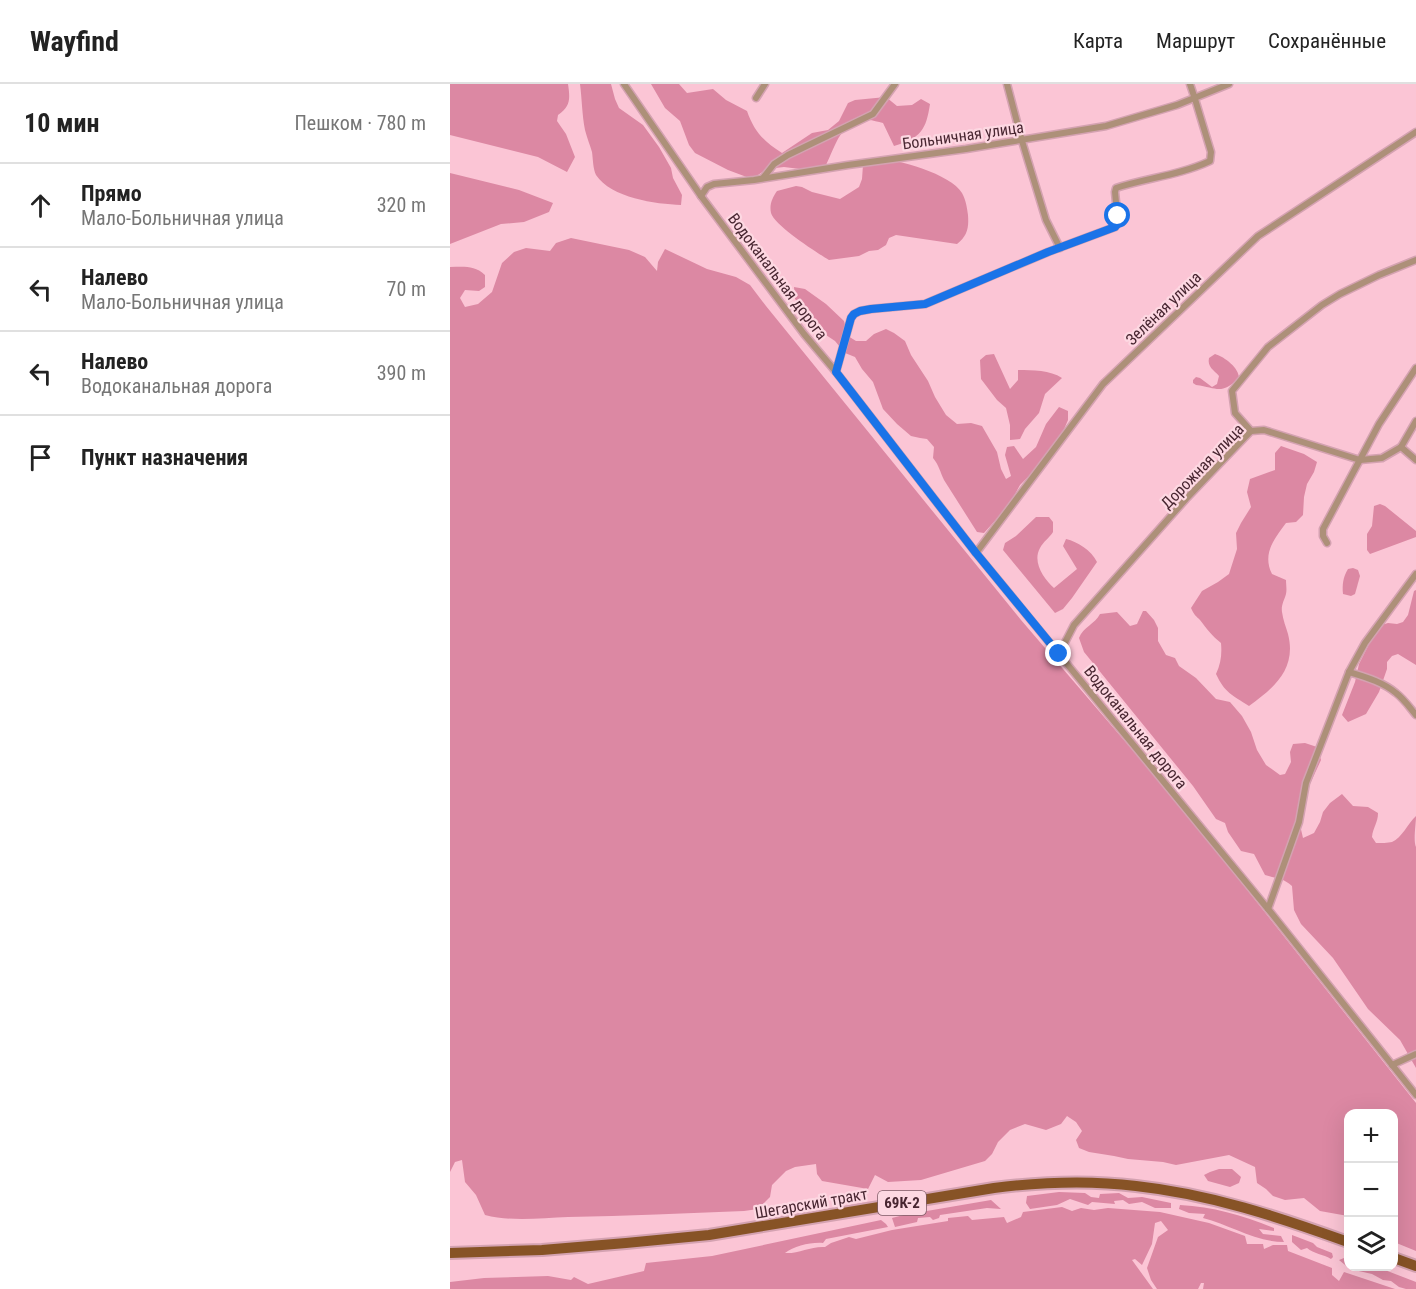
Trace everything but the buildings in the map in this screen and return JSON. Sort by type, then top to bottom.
[{"type":"main road","name":"Шегарский тракт","points":[[450,1253],[533,1251],[670,1239],[735,1231],[994,1188],[1071,1182],[1135,1185],[1210,1199],[1272,1215],[1344,1241]]},
{"type":"main road","points":[[1398,1259],[1416,1266]]},
{"type":"street","name":"Водоканальная дорога","points":[[624,84],[701,196],[804,334],[976,553],[1268,909],[1416,1095]]},
{"type":"street","points":[[756,98],[765,84]]},
{"type":"street","points":[[763,178],[774,164],[788,155],[873,114],[895,84]]},
{"type":"street","points":[[1007,84],[1046,220],[1060,248]]},
{"type":"street","points":[[836,372],[854,314],[871,309],[925,304],[1115,227],[1118,223],[1116,189],[1195,169],[1210,161],[1211,152],[1190,84]]},
{"type":"street","name":"Больничная улица","points":[[701,196],[710,184],[1022,141],[1106,126],[1195,99],[1229,84]]},
{"type":"street","name":"Зелёная улица","points":[[976,553],[1103,384],[1258,236],[1416,132]]},
{"type":"street","points":[[1251,431],[1235,413],[1232,391],[1268,346],[1340,294],[1416,260]]},
{"type":"street","points":[[1327,543],[1323,536],[1323,529],[1379,424],[1416,368]]},
{"type":"street","points":[[1416,421],[1401,447],[1416,459]]},
{"type":"street","name":"Дорожная улица","points":[[1059,654],[1074,625],[1186,499],[1251,431],[1264,430],[1360,460],[1382,458],[1401,447]]},
{"type":"street","points":[[1268,909],[1299,822],[1306,783],[1349,672],[1365,642],[1416,574]]},
{"type":"street","points":[[1349,672],[1375,680],[1397,693],[1416,715]]},
{"type":"street","points":[[1392,1065],[1416,1054]]},
{"type":"shaded area","points":[[450,84],[568,84],[569,101],[558,115],[557,121],[566,134],[575,157],[567,172],[538,157],[450,135]]},
{"type":"shaded area","points":[[580,84],[611,84],[619,108],[643,125],[659,147],[682,195],[681,205],[647,201],[623,194],[603,183],[596,175],[583,119]]},
{"type":"shaded area","points":[[651,84],[679,84],[687,93],[713,89],[726,100],[747,111],[760,135],[782,153],[812,133],[828,130],[839,121],[848,103],[855,100],[886,97],[897,106],[912,105],[921,99],[930,104],[921,132],[903,143],[894,146],[883,123],[870,120],[859,121],[845,129],[826,165],[808,170],[784,167],[767,169],[752,179],[695,153],[689,145],[680,121],[665,108]]},
{"type":"shaded area","points":[[876,158],[897,161],[923,169],[956,186],[962,193],[968,215],[967,232],[957,244],[896,235],[889,238],[886,245],[878,250],[859,256],[829,260],[780,225],[771,213],[771,204],[777,191],[796,186],[840,199],[859,187],[863,165]]},
{"type":"shaded area","points":[[450,173],[519,190],[553,203],[549,212],[524,222],[501,224],[450,244]]},
{"type":"shaded area","points":[[571,238],[629,250],[645,257],[657,271],[658,262],[665,249],[707,269],[736,277],[750,285],[1021,620],[1183,809],[1416,1103],[1416,1251],[1398,1244],[1398,1109],[1344,1109],[1344,1215],[1320,1211],[1304,1198],[1285,1200],[1273,1196],[1257,1183],[1255,1167],[1229,1155],[1176,1165],[1089,1152],[1079,1148],[1076,1140],[1082,1131],[1076,1122],[1067,1116],[1061,1124],[1046,1130],[1025,1124],[1010,1130],[998,1142],[992,1154],[985,1161],[921,1180],[888,1182],[875,1175],[868,1189],[822,1181],[817,1174],[816,1164],[795,1167],[786,1171],[772,1185],[770,1197],[758,1209],[526,1219],[485,1215],[476,1195],[465,1182],[462,1160],[455,1162],[450,1172],[450,267],[473,268],[485,275],[485,287],[479,291],[465,290],[460,298],[465,307],[478,304],[492,292],[502,263],[514,252],[526,248],[550,251],[556,243]]},
{"type":"shaded area","points":[[794,287],[805,289],[826,304],[844,321],[848,336],[856,341],[866,341],[874,334],[886,329],[905,341],[946,415],[957,424],[971,423],[982,426],[997,452],[1006,479],[1011,476],[1005,455],[1007,447],[1014,446],[1023,459],[1036,447],[1046,424],[1059,407],[1068,411],[1068,420],[1062,434],[1036,469],[1020,485],[1009,505],[984,533],[977,532],[944,480],[933,458],[934,447],[927,439],[911,436],[883,409],[873,382],[855,357],[845,353],[835,341],[823,333],[795,299]]},
{"type":"shaded area","points":[[994,354],[1010,389],[1018,380],[1018,370],[1047,372],[1062,378],[1045,394],[1039,413],[1025,429],[1020,439],[1010,440],[1010,425],[1006,408],[981,379],[980,360],[986,355]]},
{"type":"shaded area","points":[[1215,354],[1231,363],[1237,370],[1239,378],[1228,387],[1219,389],[1193,383],[1196,377],[1212,387],[1217,384],[1219,376],[1209,364],[1209,358]]},
{"type":"shaded area","points":[[1281,446],[1304,454],[1317,462],[1307,484],[1303,515],[1296,522],[1286,523],[1269,553],[1269,567],[1272,574],[1286,580],[1282,610],[1290,646],[1289,657],[1275,685],[1249,706],[1230,693],[1219,680],[1216,674],[1221,658],[1221,643],[1191,608],[1202,591],[1229,574],[1237,549],[1236,533],[1251,507],[1247,492],[1250,479],[1275,470],[1275,453]]},
{"type":"shaded area","points":[[1380,504],[1416,531],[1416,537],[1370,554],[1367,550],[1367,534],[1372,526],[1374,506]]},
{"type":"shaded area","points":[[1036,517],[1049,517],[1053,522],[1053,532],[1040,548],[1037,559],[1043,575],[1054,588],[1077,569],[1063,546],[1066,539],[1084,547],[1097,562],[1063,609],[1055,613],[1003,550],[1005,543]]},
{"type":"shaded area","points":[[1348,569],[1358,570],[1360,576],[1355,594],[1351,596],[1343,594],[1343,584]]},
{"type":"shaded area","points":[[1416,590],[1416,665],[1398,654],[1392,656],[1387,662],[1387,669],[1379,692],[1366,714],[1348,722],[1342,715],[1355,682],[1359,664],[1378,626],[1403,622],[1408,615]]},
{"type":"shaded area","points":[[1143,611],[1146,611],[1154,620],[1158,628],[1158,641],[1166,655],[1175,658],[1179,666],[1196,678],[1216,699],[1230,702],[1242,716],[1266,765],[1280,775],[1285,774],[1291,762],[1290,752],[1293,744],[1305,743],[1317,747],[1321,760],[1303,799],[1304,815],[1300,825],[1303,838],[1314,833],[1323,812],[1342,794],[1353,806],[1368,807],[1378,813],[1372,837],[1376,843],[1396,840],[1416,816],[1416,1068],[1400,1040],[1368,1009],[1333,958],[1301,924],[1294,910],[1292,886],[1265,875],[1254,854],[1241,851],[1228,832],[1225,823],[1216,819],[1193,786],[1084,652],[1079,638],[1100,614],[1117,612],[1130,626],[1137,624]]},
{"type":"shaded area","points":[[1219,1169],[1232,1169],[1241,1177],[1239,1183],[1230,1187],[1208,1181],[1204,1175]]},
{"type":"shaded area","points":[[1059,1192],[1085,1193],[1099,1198],[1100,1194],[1119,1193],[1128,1198],[1142,1197],[1171,1203],[1171,1208],[1155,1208],[1142,1202],[1129,1204],[1123,1200],[1114,1201],[1115,1204],[1092,1202],[1088,1205],[1070,1199],[1057,1205],[1030,1209],[1026,1203],[1027,1196]]},
{"type":"shaded area","points":[[991,1200],[1001,1209],[987,1208],[940,1215],[939,1218],[933,1220],[930,1217],[918,1218],[917,1222],[895,1227],[892,1218],[919,1211]]},
{"type":"shaded area","points":[[1180,1205],[1228,1212],[1251,1219],[1274,1228],[1274,1231],[1259,1229],[1263,1234],[1281,1236],[1284,1242],[1253,1236],[1203,1218],[1205,1214],[1189,1213],[1179,1209]]},
{"type":"shaded area","points":[[1062,1207],[1072,1211],[1081,1208],[1094,1210],[1108,1208],[1160,1212],[1209,1223],[1245,1236],[1247,1244],[1263,1244],[1264,1249],[1273,1245],[1287,1245],[1288,1251],[1332,1268],[1332,1275],[1339,1281],[1344,1272],[1395,1289],[1203,1289],[1204,1283],[1201,1283],[1198,1289],[1157,1289],[1147,1268],[1158,1237],[1168,1230],[1161,1221],[1155,1223],[1152,1244],[1142,1265],[1135,1259],[1132,1260],[1153,1289],[450,1289],[450,1282],[484,1278],[548,1276],[571,1280],[574,1277],[588,1284],[644,1271],[646,1263],[712,1256],[881,1220],[888,1227],[826,1239],[823,1243],[803,1245],[785,1253],[825,1247],[849,1237],[856,1239],[892,1230],[948,1221],[948,1218],[968,1216],[972,1220],[1004,1217],[1007,1223],[1021,1217],[1023,1212]]},
{"type":"shaded area","points":[[1292,1235],[1332,1253],[1333,1257],[1331,1259],[1307,1248],[1301,1250],[1292,1242]]},
{"type":"shaded area","points":[[1359,1271],[1387,1271],[1416,1282],[1416,1289],[1399,1287],[1391,1281],[1383,1280]]},
{"type":"route","points":[[1059,654],[976,553],[836,372],[854,314],[871,309],[925,304],[1048,252],[1115,227],[1118,223],[1118,216]]}]
